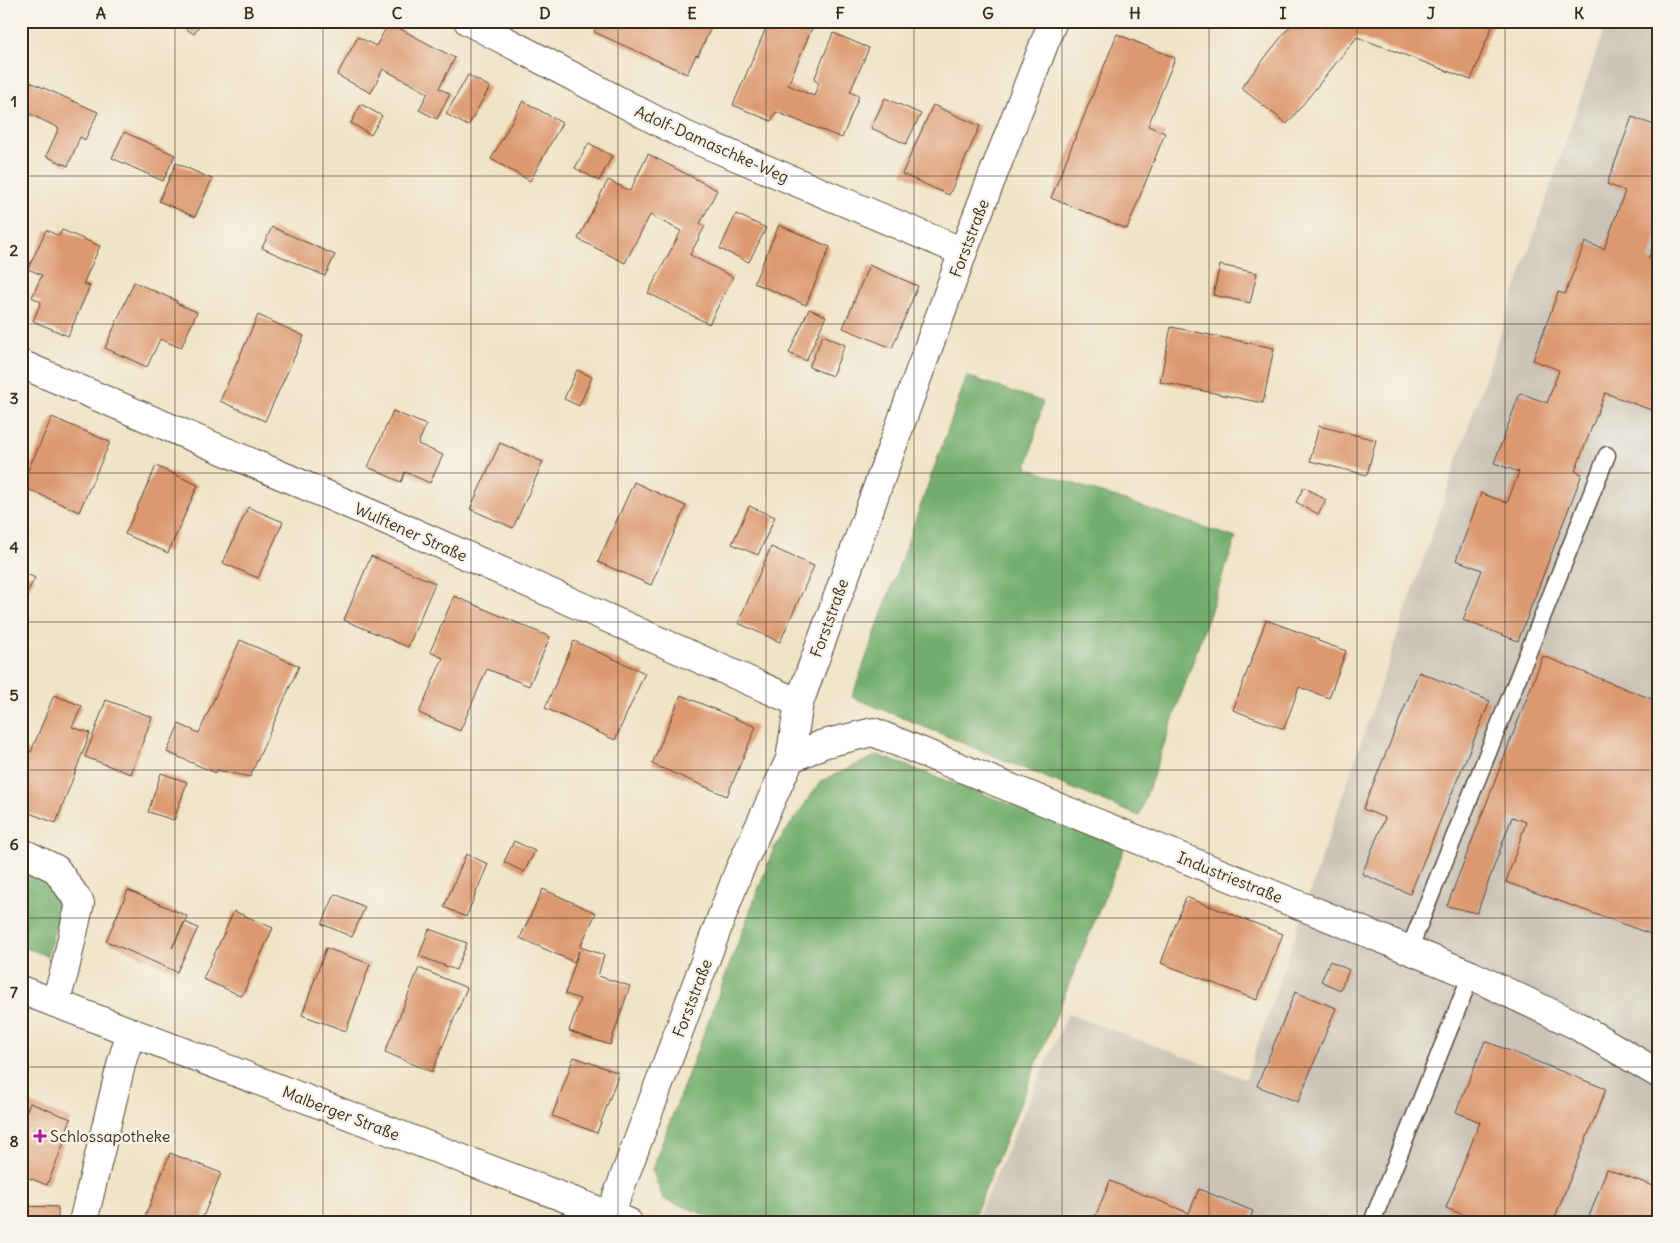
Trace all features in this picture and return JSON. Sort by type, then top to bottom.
[{"type":"street","name":"Adolf-Damaschke-Weg","points":[[468,21],[680,133],[963,252]]},
{"type":"street","name":"Forststraße","points":[[619,1218],[738,873],[790,759],[798,703],[963,252],[1053,21]]},
{"type":"street","name":"Wulftener Straße","points":[[21,364],[395,524],[798,703]]},
{"type":"street","name":"Industriestraße","points":[[790,759],[824,744],[873,732],[1471,975],[1574,1024],[1659,1074]]},
{"type":"street","points":[[21,852],[56,869],[80,903],[64,973],[55,1002]]},
{"type":"street","name":"Malberger Straße","points":[[21,990],[619,1218]]},
{"type":"street","points":[[83,1222],[122,1061],[131,1032]]},
{"type":"lane","points":[[1409,950],[1607,455]]},
{"type":"lane","points":[[1372,1222],[1471,975]]},
{"type":"shaded area","points":[[1607,21],[1659,21],[1659,1222],[975,1222],[1068,1014],[1246,1079]]},
{"type":"green space","points":[[967,376],[1043,402],[1027,468],[1236,538],[1139,816],[852,697]]},
{"type":"green space","points":[[878,755],[1125,847],[972,1222],[724,1222],[663,1199],[652,1169],[774,848],[821,781]]},
{"type":"green space","points":[[21,870],[47,883],[61,907],[47,956],[21,946]]},
{"type":"building","points":[[174,21],[202,21],[194,34]]},
{"type":"building","points":[[599,21],[714,21],[698,56],[696,55],[687,74],[594,32]]},
{"type":"building","points":[[769,21],[814,23],[788,85],[814,96],[819,83],[814,80],[833,33],[869,48],[850,92],[859,96],[842,138],[776,112],[771,121],[733,105]]},
{"type":"building","points":[[1294,21],[1486,21],[1493,24],[1471,80],[1357,37],[1287,124],[1241,88]]},
{"type":"building","points":[[389,23],[455,58],[439,88],[450,94],[437,119],[419,110],[428,93],[383,69],[371,93],[337,75],[358,37],[376,46]]},
{"type":"building","points":[[1117,34],[1175,58],[1148,126],[1165,133],[1127,229],[1051,198]]},
{"type":"building","points":[[468,75],[490,87],[468,126],[446,114]]},
{"type":"building","points":[[28,81],[98,112],[85,140],[80,137],[68,166],[46,156],[59,128],[21,110],[21,96]]},
{"type":"building","points":[[885,98],[921,114],[906,144],[871,128]]},
{"type":"building","points":[[523,101],[562,123],[530,181],[491,159]]},
{"type":"building","points":[[361,104],[382,116],[371,135],[351,123]]},
{"type":"building","points":[[933,105],[980,126],[949,195],[902,174]]},
{"type":"building","points":[[1632,117],[1659,127],[1659,231],[1648,259],[1659,263],[1659,397],[1654,411],[1605,393],[1575,471],[1582,474],[1518,641],[1463,620],[1482,570],[1456,560],[1481,493],[1507,503],[1519,472],[1494,463],[1520,393],[1547,403],[1559,370],[1533,360],[1558,292],[1565,294],[1585,242],[1604,249],[1625,191],[1607,184]]},
{"type":"building","points":[[124,132],[175,155],[163,181],[112,158]]},
{"type":"building","points":[[589,143],[612,156],[599,181],[575,168]]},
{"type":"building","points":[[648,154],[717,190],[700,224],[705,226],[690,255],[733,277],[709,324],[648,293],[681,231],[650,215],[625,263],[578,239],[608,180],[630,191]]},
{"type":"building","points":[[176,163],[212,179],[195,217],[159,201]]},
{"type":"building","points":[[736,214],[766,228],[749,262],[720,249]]},
{"type":"building","points":[[779,225],[830,247],[806,305],[754,283]]},
{"type":"building","points":[[272,227],[335,255],[325,276],[262,248]]},
{"type":"building","points":[[46,230],[59,236],[62,230],[100,246],[83,284],[90,286],[68,336],[33,321],[41,302],[32,297],[42,275],[28,269]]},
{"type":"building","points":[[869,265],[918,286],[892,348],[843,328]]},
{"type":"building","points":[[1220,265],[1257,273],[1250,303],[1213,295]]},
{"type":"building","points":[[134,282],[197,312],[181,348],[160,339],[147,367],[105,348]]},
{"type":"building","points":[[809,309],[826,316],[806,361],[789,353]]},
{"type":"building","points":[[258,315],[304,336],[265,421],[220,401]]},
{"type":"building","points":[[1171,327],[1274,348],[1263,403],[1160,382]]},
{"type":"building","points":[[823,335],[845,345],[832,376],[809,367]]},
{"type":"building","points":[[577,370],[592,377],[579,406],[564,399]]},
{"type":"building","points":[[393,411],[426,425],[418,444],[443,455],[430,483],[405,472],[401,482],[368,467]]},
{"type":"building","points":[[52,417],[110,442],[79,512],[21,486]]},
{"type":"building","points":[[1319,426],[1376,440],[1367,475],[1310,461]]},
{"type":"building","points":[[500,443],[543,462],[513,528],[470,509]]},
{"type":"building","points":[[156,466],[198,485],[168,553],[125,534]]},
{"type":"building","points":[[634,482],[686,506],[651,585],[598,562]]},
{"type":"building","points":[[1304,487],[1326,500],[1318,514],[1296,502]]},
{"type":"building","points":[[749,506],[775,517],[758,555],[732,544]]},
{"type":"building","points":[[248,507],[283,522],[258,578],[223,563]]},
{"type":"building","points":[[771,547],[814,566],[780,642],[738,623]]},
{"type":"building","points":[[371,556],[435,583],[408,647],[344,620]]},
{"type":"building","points":[[21,571],[35,578],[25,596],[21,595]]},
{"type":"building","points":[[454,596],[550,637],[529,686],[487,669],[460,731],[419,713],[443,658],[430,652]]},
{"type":"building","points":[[1266,620],[1346,651],[1329,698],[1299,687],[1284,729],[1233,710]]},
{"type":"building","points":[[240,640],[299,666],[250,777],[217,770],[216,773],[167,752],[179,724],[199,733]]},
{"type":"building","points":[[574,641],[645,673],[615,740],[545,708]]},
{"type":"building","points":[[1543,656],[1659,702],[1659,937],[1506,882],[1526,822],[1512,817],[1477,913],[1447,906]]},
{"type":"building","points":[[1419,672],[1490,701],[1410,894],[1362,874],[1385,818],[1363,809]]},
{"type":"building","points":[[54,695],[82,706],[72,727],[90,733],[56,823],[21,810],[21,747],[31,752]]},
{"type":"building","points":[[681,695],[756,727],[727,796],[652,764]]},
{"type":"building","points":[[106,700],[152,717],[131,774],[85,757]]},
{"type":"building","points":[[161,773],[187,782],[174,820],[148,812]]},
{"type":"building","points":[[514,841],[535,851],[524,872],[504,862]]},
{"type":"building","points":[[466,854],[488,864],[466,917],[444,907]]},
{"type":"building","points":[[543,889],[596,913],[580,947],[604,955],[598,976],[630,986],[610,1045],[569,1031],[580,999],[565,994],[579,951],[574,962],[520,938]]},
{"type":"building","points":[[128,890],[187,916],[172,948],[185,922],[198,928],[177,972],[106,941]]},
{"type":"building","points":[[335,894],[365,907],[352,937],[322,924]]},
{"type":"building","points":[[1186,897],[1283,934],[1257,1000],[1161,963]]},
{"type":"building","points":[[234,911],[273,928],[242,996],[203,979]]},
{"type":"building","points":[[429,929],[467,943],[456,970],[419,956]]},
{"type":"building","points":[[326,948],[370,964],[346,1031],[302,1015]]},
{"type":"building","points":[[1330,961],[1349,970],[1340,990],[1321,981]]},
{"type":"building","points":[[419,968],[467,988],[432,1072],[385,1052]]},
{"type":"building","points":[[1295,992],[1336,1008],[1298,1102],[1257,1086]]},
{"type":"building","points":[[1485,1041],[1606,1089],[1553,1222],[1461,1222],[1464,1215],[1446,1208],[1480,1122],[1456,1112]]},
{"type":"building","points":[[574,1057],[619,1073],[597,1133],[552,1116]]},
{"type":"building","points":[[30,1103],[71,1119],[62,1142],[64,1143],[47,1185],[21,1175],[21,1124]]},
{"type":"building","points":[[170,1153],[221,1173],[201,1222],[143,1222]]},
{"type":"building","points":[[1607,1169],[1659,1188],[1659,1222],[1587,1222]]},
{"type":"building","points":[[1110,1181],[1189,1213],[1199,1189],[1253,1211],[1249,1222],[1093,1222]]},
{"type":"building","points":[[21,1206],[58,1207],[58,1222],[21,1222]]},
{"type":"place","name":"Schlossapotheke","points":[[40,1136]]}]
